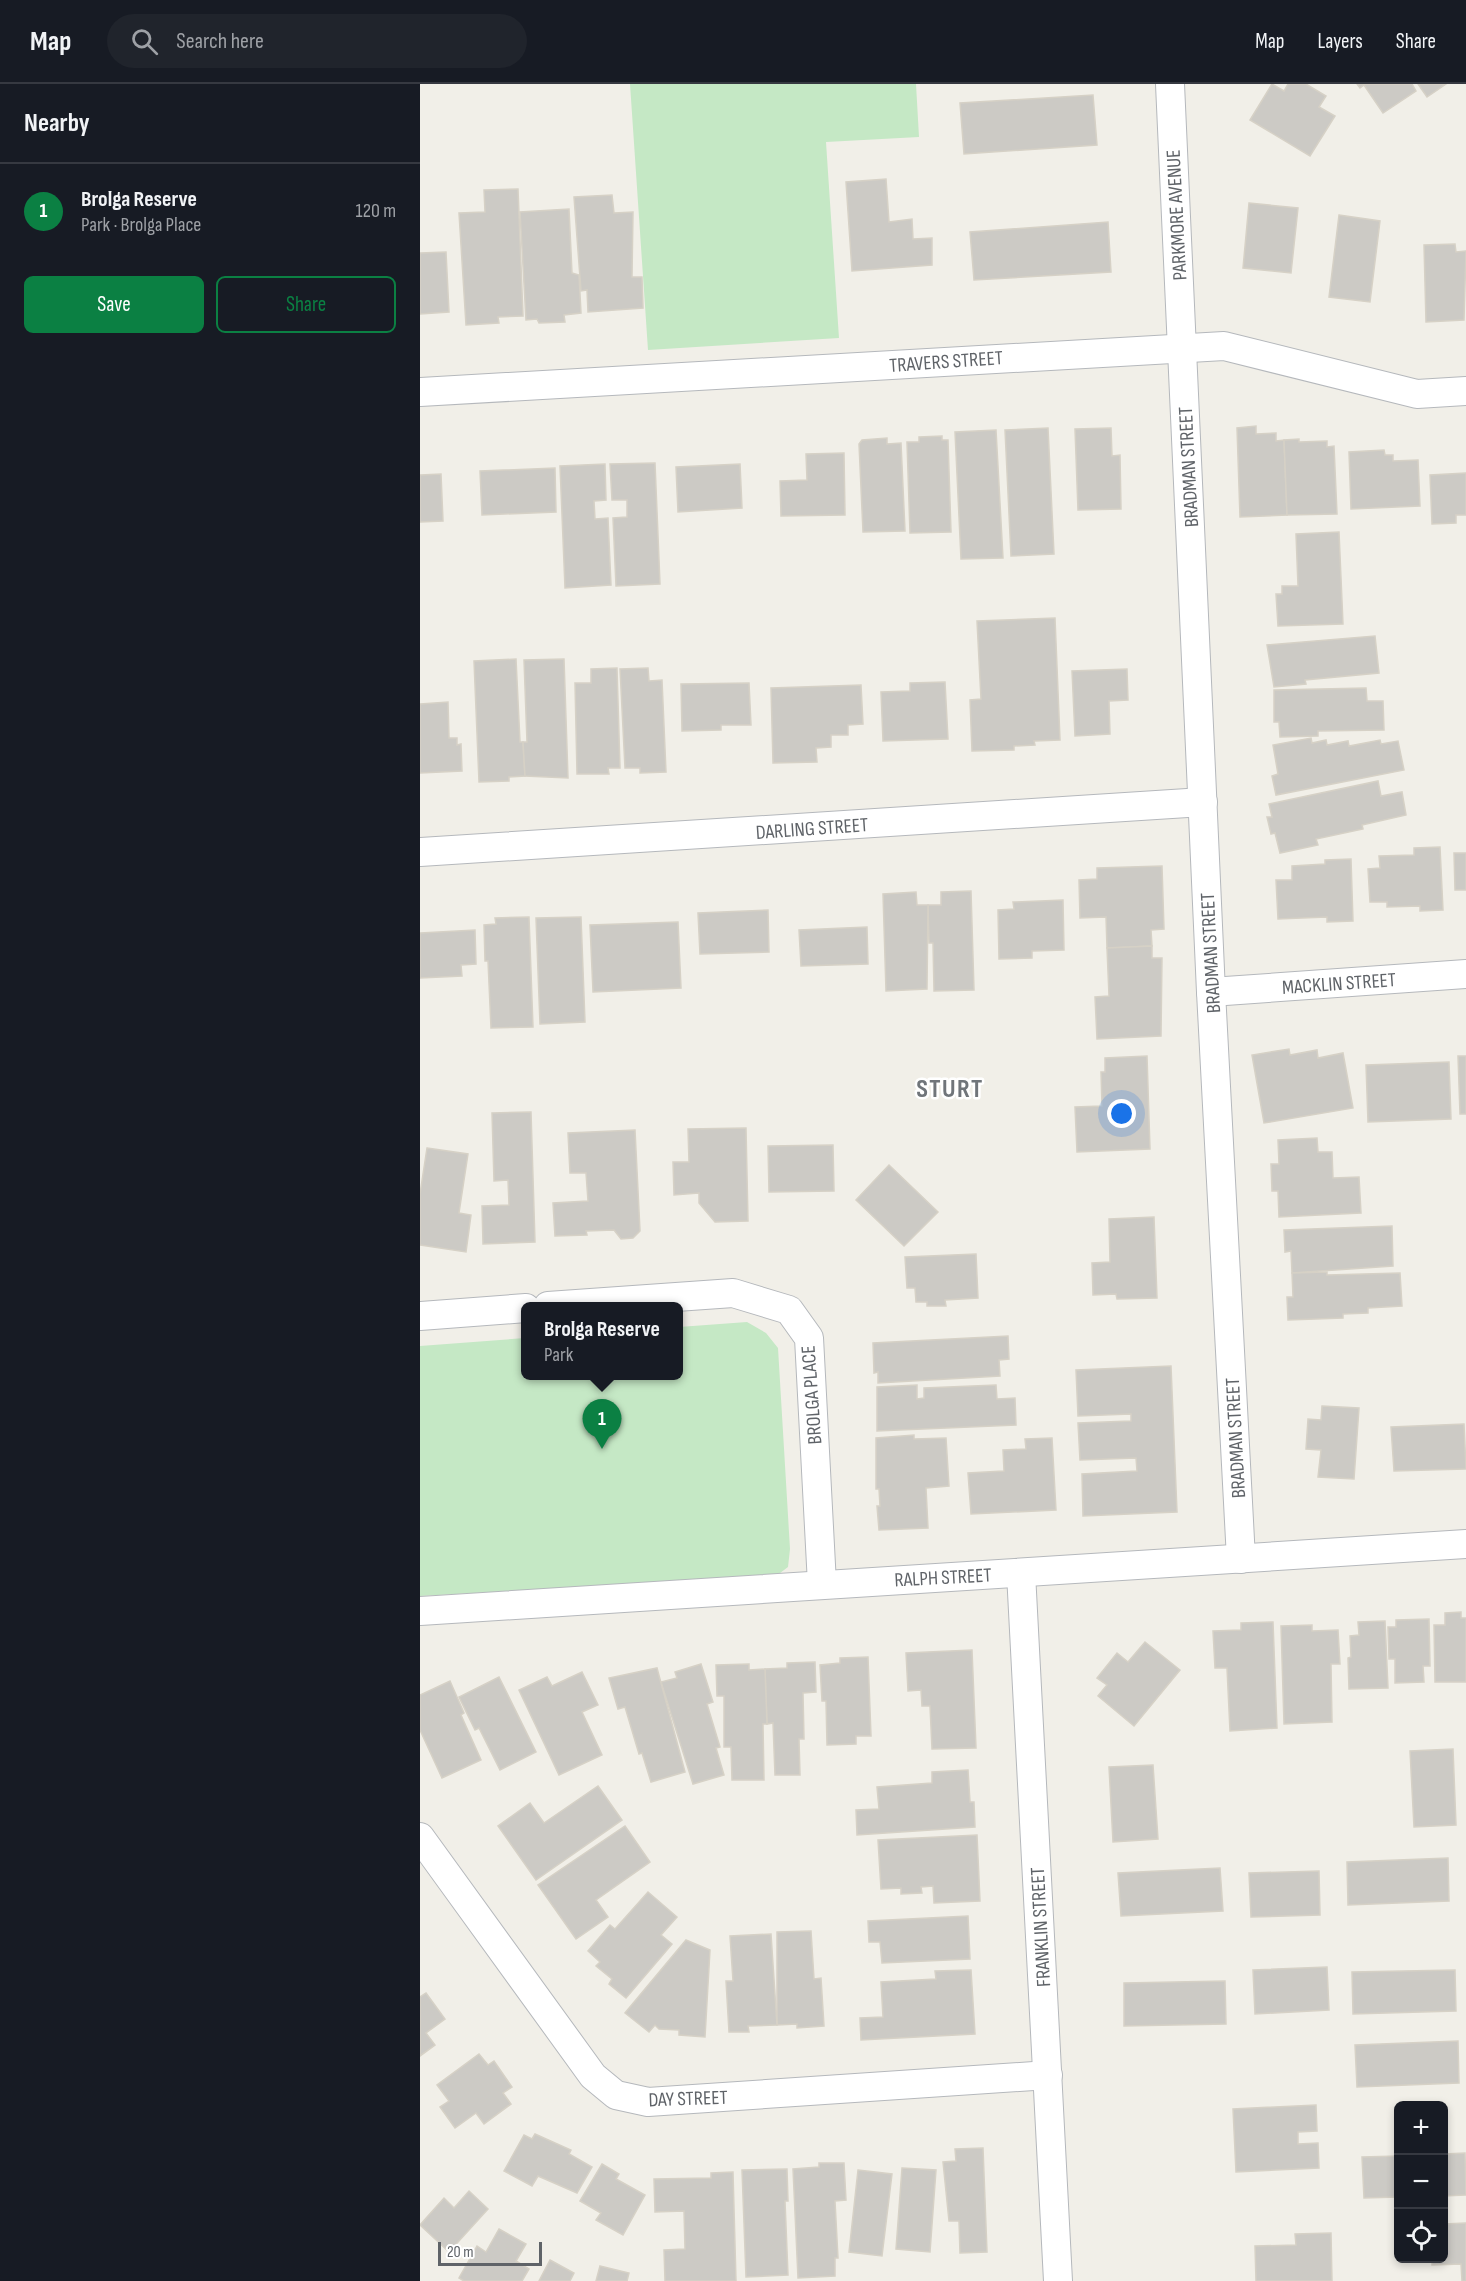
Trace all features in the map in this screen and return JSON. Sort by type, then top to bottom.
[{"type":"street","name":"PARKMORE AVENUE","points":[[1170,84],[1183,346]]},
{"type":"street","name":"TRAVERS STREET","points":[[420,392],[1183,346],[1224,346],[1417,394],[1466,391]]},
{"type":"street","name":"BRADMAN STREET","points":[[1183,346],[1211,992],[1241,1559]]},
{"type":"street","name":"DARLING STREET","points":[[420,852],[1203,802]]},
{"type":"street","name":"MACKLIN STREET","points":[[1211,992],[1466,974]]},
{"type":"street","name":"BROLGA PLACE","points":[[605,1302],[733,1293],[789,1310],[809,1338],[822,1584]]},
{"type":"street","points":[[420,1316],[521,1308]]},
{"type":"street","name":"RALPH STREET","points":[[420,1611],[1466,1544]]},
{"type":"street","name":"FRANKLIN STREET","points":[[1021,1573],[1058,2281]]},
{"type":"street","name":"DAY STREET","points":[[420,1837],[593,2076],[616,2095],[648,2102],[1048,2074]]},
{"type":"green space","points":[[630,84],[916,84],[919,137],[826,142],[839,338],[648,350]]},
{"type":"green space","points":[[747,1322],[766,1333],[778,1348],[790,1549],[788,1567],[776,1576],[420,1596],[420,1346],[521,1338],[521,1380],[683,1380],[683,1327]]},
{"type":"building","points":[[1272,84],[1284,91],[1288,84],[1306,84],[1326,96],[1319,107],[1335,116],[1310,156],[1250,120]]},
{"type":"building","points":[[1357,84],[1412,84],[1416,91],[1383,113],[1364,85],[1360,88]]},
{"type":"building","points":[[1418,84],[1446,84],[1427,97]]},
{"type":"building","points":[[1093,95],[1097,145],[964,154],[960,103]]},
{"type":"building","points":[[886,179],[889,222],[912,219],[913,239],[932,238],[932,265],[852,271],[846,182]]},
{"type":"building","points":[[518,189],[523,316],[498,317],[499,323],[466,325],[459,213],[485,212],[484,190]]},
{"type":"building","points":[[612,195],[614,213],[633,212],[632,277],[642,277],[643,308],[588,312],[587,290],[581,291],[574,197]]},
{"type":"building","points":[[1249,203],[1298,208],[1291,273],[1243,268]]},
{"type":"building","points":[[569,209],[572,273],[579,275],[581,313],[564,315],[565,322],[539,323],[537,319],[526,320],[520,212]]},
{"type":"building","points":[[1339,215],[1380,221],[1370,302],[1329,297]]},
{"type":"building","points":[[1108,222],[1111,272],[974,280],[970,232]]},
{"type":"building","points":[[1455,244],[1456,252],[1466,251],[1464,320],[1426,322],[1424,245]]},
{"type":"building","points":[[446,252],[449,312],[420,314],[420,253]]},
{"type":"building","points":[[1256,426],[1256,434],[1276,433],[1276,441],[1284,440],[1287,515],[1240,517],[1237,428]]},
{"type":"building","points":[[1048,428],[1054,554],[1011,556],[1005,430]]},
{"type":"building","points":[[1111,428],[1112,456],[1120,455],[1121,509],[1078,510],[1075,429]]},
{"type":"building","points":[[996,430],[1003,558],[961,559],[955,432]]},
{"type":"building","points":[[942,436],[942,440],[948,440],[951,532],[910,533],[907,442],[919,442],[919,437]]},
{"type":"building","points":[[887,438],[887,444],[901,443],[905,531],[863,532],[859,444],[862,440]]},
{"type":"building","points":[[1299,439],[1299,442],[1327,441],[1327,447],[1334,446],[1337,514],[1287,515],[1284,440]]},
{"type":"building","points":[[1384,450],[1385,455],[1393,455],[1393,461],[1418,460],[1420,506],[1351,509],[1349,452]]},
{"type":"building","points":[[844,453],[845,515],[781,516],[780,481],[807,480],[806,454]]},
{"type":"building","points":[[655,463],[660,584],[616,586],[613,518],[627,517],[627,500],[612,500],[610,464]]},
{"type":"building","points":[[605,464],[606,500],[594,501],[595,519],[608,518],[611,585],[565,588],[560,466]]},
{"type":"building","points":[[740,464],[742,508],[678,512],[676,467]]},
{"type":"building","points":[[555,468],[556,512],[482,515],[480,471]]},
{"type":"building","points":[[1466,473],[1466,515],[1456,515],[1456,523],[1432,524],[1430,475]]},
{"type":"building","points":[[441,474],[443,521],[420,522],[420,475]]},
{"type":"building","points":[[1339,532],[1343,624],[1278,626],[1276,594],[1282,594],[1282,586],[1298,586],[1296,534]]},
{"type":"building","points":[[1055,618],[1060,740],[1034,741],[1035,745],[1014,746],[1014,750],[972,751],[970,700],[981,699],[977,621]]},
{"type":"building","points":[[1375,636],[1379,673],[1305,680],[1306,684],[1274,687],[1267,645]]},
{"type":"building","points":[[516,659],[520,742],[523,742],[525,776],[509,777],[509,781],[479,782],[474,661]]},
{"type":"building","points":[[564,659],[568,778],[525,776],[523,742],[527,742],[524,660]]},
{"type":"building","points":[[617,668],[620,768],[608,768],[609,774],[577,774],[575,683],[591,683],[591,669]]},
{"type":"building","points":[[648,668],[649,681],[662,680],[666,772],[640,773],[640,768],[625,768],[620,669]]},
{"type":"building","points":[[1127,669],[1128,700],[1109,701],[1110,734],[1075,736],[1072,671]]},
{"type":"building","points":[[945,682],[948,739],[883,741],[881,692],[910,691],[910,683]]},
{"type":"building","points":[[749,683],[751,725],[721,725],[721,730],[682,731],[681,684]]},
{"type":"building","points":[[861,685],[863,724],[848,725],[848,735],[831,735],[831,747],[816,748],[817,762],[773,763],[771,688]]},
{"type":"building","points":[[1366,688],[1367,701],[1383,701],[1384,730],[1318,731],[1318,736],[1280,737],[1279,722],[1274,722],[1274,690]]},
{"type":"building","points":[[448,702],[449,738],[457,738],[457,745],[461,744],[462,771],[420,773],[420,704]]},
{"type":"building","points":[[1311,738],[1312,743],[1326,740],[1327,745],[1348,741],[1349,746],[1380,740],[1381,744],[1398,741],[1404,770],[1276,795],[1272,776],[1278,774],[1273,745]]},
{"type":"building","points":[[1378,781],[1381,796],[1402,792],[1406,815],[1362,825],[1363,829],[1316,839],[1318,845],[1280,853],[1275,833],[1271,834],[1267,817],[1272,817],[1269,804]]},
{"type":"building","points":[[1440,847],[1443,910],[1420,911],[1420,906],[1387,907],[1387,902],[1370,902],[1368,869],[1380,868],[1379,856],[1414,855],[1414,848]]},
{"type":"building","points":[[1454,853],[1466,853],[1466,890],[1455,890]]},
{"type":"building","points":[[1351,859],[1353,921],[1327,922],[1327,917],[1278,919],[1276,880],[1292,880],[1292,866],[1325,864],[1325,860]]},
{"type":"building","points":[[1162,866],[1164,929],[1151,930],[1152,946],[1107,948],[1106,917],[1080,918],[1079,880],[1097,879],[1097,868]]},
{"type":"building","points":[[971,891],[974,990],[934,991],[933,943],[929,943],[928,905],[941,905],[941,892]]},
{"type":"building","points":[[916,892],[917,905],[928,905],[927,989],[886,991],[883,894]]},
{"type":"building","points":[[1063,900],[1064,950],[1032,951],[1032,958],[999,959],[998,910],[1014,909],[1013,902]]},
{"type":"building","points":[[768,910],[769,952],[700,954],[698,913]]},
{"type":"building","points":[[529,917],[533,1027],[491,1028],[484,925],[496,924],[495,918]]},
{"type":"building","points":[[581,917],[585,1022],[540,1024],[536,918]]},
{"type":"building","points":[[678,922],[681,988],[593,992],[590,925]]},
{"type":"building","points":[[867,927],[868,964],[801,966],[799,930]]},
{"type":"building","points":[[475,930],[476,964],[461,965],[462,976],[420,978],[420,933]]},
{"type":"building","points":[[1152,946],[1152,958],[1162,958],[1161,1036],[1097,1039],[1095,997],[1109,996],[1107,948]]},
{"type":"building","points":[[1289,1049],[1290,1055],[1317,1050],[1318,1058],[1343,1053],[1353,1108],[1264,1123],[1252,1055]]},
{"type":"building","points":[[1147,1056],[1150,1149],[1077,1152],[1075,1107],[1102,1106],[1101,1072],[1105,1072],[1105,1058]]},
{"type":"building","points":[[1458,1056],[1466,1056],[1466,1114],[1460,1114]]},
{"type":"building","points":[[1449,1062],[1451,1119],[1368,1122],[1366,1065]]},
{"type":"building","points":[[531,1112],[535,1242],[483,1244],[482,1206],[509,1205],[508,1180],[494,1181],[492,1113]]},
{"type":"building","points":[[746,1128],[748,1221],[715,1222],[699,1203],[699,1193],[674,1195],[673,1162],[689,1162],[688,1129]]},
{"type":"building","points":[[635,1130],[640,1231],[633,1238],[621,1239],[614,1230],[586,1231],[587,1235],[555,1236],[553,1203],[588,1201],[586,1173],[570,1173],[568,1133]]},
{"type":"building","points":[[1317,1138],[1318,1152],[1332,1152],[1333,1178],[1359,1177],[1361,1213],[1279,1217],[1278,1191],[1272,1191],[1271,1164],[1279,1164],[1278,1140]]},
{"type":"building","points":[[833,1145],[834,1191],[769,1192],[768,1146]]},
{"type":"building","points":[[427,1148],[468,1154],[459,1213],[471,1215],[466,1252],[420,1245],[420,1194]]},
{"type":"building","points":[[889,1165],[938,1212],[904,1246],[856,1200]]},
{"type":"building","points":[[1154,1217],[1157,1298],[1117,1299],[1116,1294],[1093,1295],[1092,1263],[1110,1262],[1109,1219]]},
{"type":"building","points":[[1392,1226],[1393,1266],[1292,1273],[1291,1251],[1285,1252],[1284,1230]]},
{"type":"building","points":[[976,1254],[978,1298],[945,1300],[946,1306],[927,1306],[927,1302],[916,1302],[915,1288],[907,1288],[905,1257]]},
{"type":"building","points":[[1327,1272],[1327,1275],[1400,1273],[1402,1306],[1368,1308],[1368,1313],[1343,1314],[1343,1318],[1288,1320],[1287,1297],[1293,1297],[1292,1273]]},
{"type":"building","points":[[1008,1336],[1009,1359],[999,1360],[1000,1376],[878,1383],[878,1372],[874,1373],[873,1343]]},
{"type":"building","points":[[1171,1366],[1177,1512],[1083,1516],[1082,1474],[1137,1471],[1136,1458],[1080,1460],[1078,1423],[1131,1421],[1131,1414],[1078,1416],[1076,1370]]},
{"type":"building","points":[[917,1385],[917,1399],[924,1398],[924,1388],[996,1385],[997,1399],[1015,1398],[1016,1425],[877,1431],[877,1387]]},
{"type":"building","points":[[1322,1406],[1359,1408],[1354,1479],[1318,1477],[1321,1450],[1306,1449],[1308,1419],[1321,1420]]},
{"type":"building","points":[[1464,1424],[1466,1469],[1394,1471],[1391,1427]]},
{"type":"building","points":[[914,1435],[914,1439],[946,1438],[949,1486],[926,1488],[928,1528],[879,1530],[876,1438]]},
{"type":"building","points":[[1052,1438],[1056,1510],[971,1514],[968,1473],[1004,1471],[1003,1450],[1026,1449],[1025,1439]]},
{"type":"building","points":[[1461,1612],[1461,1618],[1466,1618],[1466,1682],[1435,1682],[1434,1625],[1445,1625],[1445,1613]]},
{"type":"building","points":[[1429,1619],[1430,1666],[1423,1666],[1424,1682],[1395,1683],[1395,1659],[1389,1659],[1388,1627],[1396,1627],[1396,1620]]},
{"type":"building","points":[[1385,1621],[1388,1688],[1349,1689],[1350,1636],[1359,1635],[1358,1622]]},
{"type":"building","points":[[1273,1622],[1277,1728],[1230,1731],[1227,1668],[1215,1668],[1213,1631],[1241,1630],[1241,1623]]},
{"type":"building","points":[[1312,1625],[1312,1631],[1338,1630],[1340,1664],[1331,1664],[1332,1722],[1284,1724],[1281,1626]]},
{"type":"building","points":[[1145,1642],[1180,1670],[1134,1726],[1098,1696],[1107,1685],[1097,1678],[1117,1653],[1128,1662]]},
{"type":"building","points":[[972,1650],[976,1748],[932,1749],[930,1706],[922,1706],[921,1690],[908,1691],[906,1653]]},
{"type":"building","points":[[868,1657],[871,1736],[856,1736],[856,1744],[827,1745],[826,1701],[822,1701],[820,1665],[840,1663],[840,1658]]},
{"type":"building","points":[[815,1662],[816,1692],[803,1693],[804,1739],[799,1739],[800,1775],[775,1775],[773,1723],[767,1724],[765,1669],[787,1668],[787,1663]]},
{"type":"building","points":[[701,1664],[713,1702],[707,1704],[720,1747],[716,1748],[724,1775],[693,1784],[661,1682],[677,1678],[675,1672]]},
{"type":"building","points":[[749,1664],[749,1670],[765,1669],[767,1724],[763,1724],[764,1780],[732,1780],[731,1747],[724,1747],[724,1696],[717,1696],[716,1665]]},
{"type":"building","points":[[657,1668],[685,1772],[651,1782],[642,1753],[639,1754],[625,1707],[618,1709],[609,1678]]},
{"type":"building","points":[[582,1672],[598,1705],[582,1712],[602,1755],[559,1775],[519,1690],[547,1677],[552,1686]]},
{"type":"building","points":[[499,1677],[536,1752],[500,1770],[479,1728],[475,1730],[459,1697]]},
{"type":"building","points":[[450,1681],[464,1713],[461,1715],[481,1760],[442,1778],[420,1730],[420,1695]]},
{"type":"building","points":[[1453,1749],[1456,1825],[1414,1827],[1410,1751]]},
{"type":"building","points":[[1153,1765],[1158,1839],[1113,1842],[1109,1767]]},
{"type":"building","points":[[968,1770],[970,1802],[974,1802],[975,1827],[857,1835],[856,1810],[879,1809],[877,1787],[932,1783],[932,1772]]},
{"type":"building","points":[[598,1786],[622,1820],[536,1880],[498,1826],[530,1803],[544,1823]]},
{"type":"building","points":[[625,1826],[650,1862],[596,1900],[608,1917],[576,1939],[538,1885]]},
{"type":"building","points":[[977,1835],[980,1901],[934,1903],[933,1886],[921,1887],[922,1893],[901,1894],[901,1888],[881,1889],[878,1840]]},
{"type":"building","points":[[1448,1858],[1449,1901],[1348,1905],[1347,1862]]},
{"type":"building","points":[[1220,1868],[1223,1911],[1121,1916],[1118,1873]]},
{"type":"building","points":[[1319,1871],[1320,1915],[1251,1917],[1249,1873]]},
{"type":"building","points":[[648,1892],[677,1917],[661,1935],[672,1944],[626,1998],[609,1984],[612,1979],[596,1966],[600,1962],[588,1951],[610,1925],[615,1929]]},
{"type":"building","points":[[968,1916],[970,1959],[882,1963],[880,1942],[869,1942],[868,1921]]},
{"type":"building","points":[[811,1931],[814,1979],[821,1978],[824,2026],[797,2028],[797,2024],[777,2025],[777,1932]]},
{"type":"building","points":[[771,1934],[777,2025],[748,2026],[749,2032],[729,2032],[726,1981],[733,1981],[730,1936]]},
{"type":"building","points":[[686,1940],[710,1950],[705,2037],[679,2035],[679,2030],[659,2029],[655,2025],[649,2032],[625,2013]]},
{"type":"building","points":[[1327,1967],[1329,2010],[1255,2014],[1253,1970]]},
{"type":"building","points":[[971,1970],[975,2034],[861,2040],[860,2018],[883,2017],[881,1982],[936,1979],[935,1971]]},
{"type":"building","points":[[1455,1970],[1456,2011],[1353,2014],[1352,1972]]},
{"type":"building","points":[[1225,1981],[1226,2024],[1124,2026],[1124,1983]]},
{"type":"building","points":[[426,1993],[445,2019],[426,2033],[435,2045],[420,2056],[420,1997]]},
{"type":"building","points":[[1458,2041],[1459,2083],[1357,2087],[1355,2045]]},
{"type":"building","points":[[479,2054],[488,2065],[494,2061],[512,2087],[503,2093],[511,2104],[484,2124],[476,2113],[455,2128],[440,2107],[449,2101],[437,2085]]},
{"type":"building","points":[[1316,2105],[1317,2131],[1298,2132],[1298,2144],[1318,2143],[1319,2168],[1236,2172],[1233,2109]]},
{"type":"building","points":[[535,2134],[571,2150],[569,2154],[592,2167],[577,2193],[538,2176],[532,2186],[504,2171],[524,2135],[532,2139]]},
{"type":"building","points":[[983,2148],[987,2252],[960,2253],[959,2221],[949,2221],[943,2162],[956,2161],[955,2149]]},
{"type":"building","points":[[1465,2153],[1466,2195],[1448,2196],[1448,2154]]},
{"type":"building","points":[[1394,2156],[1394,2197],[1364,2198],[1362,2157]]},
{"type":"building","points":[[819,2163],[844,2163],[846,2200],[835,2201],[838,2258],[835,2258],[835,2276],[798,2278],[793,2169],[819,2167]]},
{"type":"building","points":[[602,2164],[619,2174],[616,2179],[645,2195],[623,2235],[596,2220],[601,2213],[580,2201]]},
{"type":"building","points":[[902,2168],[936,2170],[930,2252],[896,2249]]},
{"type":"building","points":[[787,2169],[788,2201],[785,2201],[788,2275],[746,2277],[742,2170]]},
{"type":"building","points":[[858,2170],[892,2174],[882,2256],[849,2252]]},
{"type":"building","points":[[733,2172],[736,2281],[665,2281],[664,2250],[685,2249],[684,2211],[655,2212],[654,2179],[711,2178],[711,2173]]},
{"type":"building","points":[[469,2191],[488,2209],[449,2252],[420,2225],[444,2198],[454,2208]]},
{"type":"building","points":[[1466,2223],[1466,2281],[1462,2281],[1461,2264],[1432,2265],[1432,2263],[1448,2263],[1448,2224]]},
{"type":"building","points":[[499,2229],[526,2244],[516,2261],[529,2269],[522,2281],[464,2281],[459,2278],[477,2246],[486,2252]]},
{"type":"building","points":[[1331,2233],[1332,2281],[1256,2281],[1255,2246],[1296,2245],[1295,2234]]},
{"type":"building","points":[[550,2260],[574,2273],[570,2281],[539,2281]]},
{"type":"building","points":[[600,2266],[629,2273],[627,2281],[596,2281]]},
{"type":"place","name":"Brolga Reserve","points":[[602,1449]]},
{"type":"district","name":"STURT","points":[[950,1088]]}]
